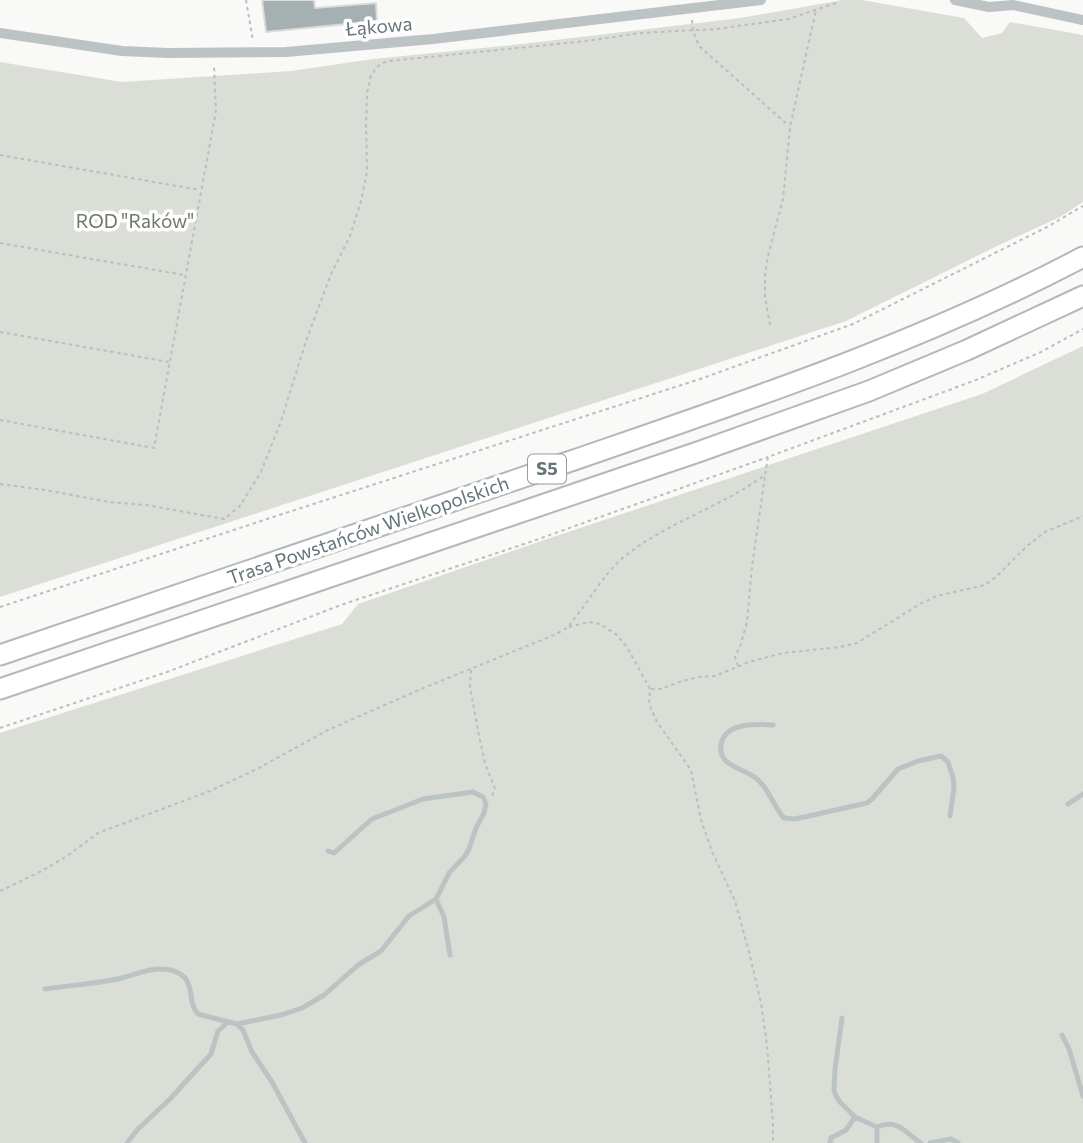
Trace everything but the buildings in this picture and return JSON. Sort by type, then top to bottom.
[{"type":"highway","name":"Trasa Powstańców Wielkopolskich","points":[[0,655],[662,430],[856,359],[953,319],[1083,257]]},
{"type":"highway","name":"Trasa Powstańców Wielkopolskich","points":[[0,689],[698,452],[869,391],[967,350],[1083,296]]},
{"type":"street","name":"Łąkowa","points":[[0,33],[122,51],[255,53],[433,38],[761,0]]},
{"type":"street","points":[[955,0],[989,7],[1013,5],[1083,20]]},
{"type":"lane","points":[[773,725],[757,724],[734,729],[723,739],[721,752],[726,761],[758,779],[784,818],[795,819],[867,803],[896,771],[938,756],[946,760],[951,770],[954,788],[950,816]]},
{"type":"lane","points":[[45,989],[124,978],[150,970],[170,970],[187,980],[192,1005],[198,1014],[237,1024],[302,1008],[332,988],[358,965],[381,951],[409,916],[436,899],[449,873],[469,849],[475,828],[486,808],[485,800],[473,792],[424,799],[372,820],[334,853],[328,851]]},
{"type":"lane","points":[[1068,804],[1083,794]]},
{"type":"lane","points":[[436,899],[444,917],[450,955]]},
{"type":"lane","points":[[842,1018],[834,1090],[840,1102],[855,1117],[877,1128]]},
{"type":"lane","points":[[127,1143],[211,1055],[218,1031],[228,1022]]},
{"type":"lane","points":[[237,1024],[243,1030],[252,1052],[272,1082],[304,1143]]},
{"type":"lane","points":[[1062,1035],[1083,1096]]},
{"type":"lane","points":[[830,1143],[831,1138],[846,1130],[855,1117]]},
{"type":"lane","points":[[877,1128],[894,1124],[921,1143]]},
{"type":"lane","points":[[877,1128],[877,1143]]},
{"type":"lane","points":[[930,1143],[951,1139],[958,1143]]},
{"type":"path","points":[[246,0],[255,53]]},
{"type":"path","points":[[0,484],[224,519],[240,506],[261,472],[331,274],[350,236],[367,172],[366,122],[370,75],[380,64],[640,33],[693,31],[789,19],[836,2]]},
{"type":"path","points":[[690,9],[693,31],[699,46],[790,127]]},
{"type":"path","points":[[770,325],[765,297],[765,275],[783,199],[790,127],[816,10]]},
{"type":"path","points":[[0,420],[154,448],[216,111],[214,75]]},
{"type":"path","points":[[0,155],[201,190]]},
{"type":"path","points":[[0,607],[699,379],[853,324],[1047,227],[1083,205]]},
{"type":"path","points":[[0,243],[185,275]]},
{"type":"path","points":[[0,727],[167,672],[341,605],[533,541],[768,457],[976,380],[1041,352],[1083,329]]},
{"type":"path","points":[[0,332],[170,363]]},
{"type":"path","points":[[738,667],[736,657],[747,622],[752,566],[768,457]]},
{"type":"path","points":[[567,628],[623,557],[646,540],[728,499],[765,475]]},
{"type":"path","points":[[650,689],[662,690],[682,681],[715,676],[749,662],[783,653],[857,643],[937,596],[985,585],[1045,533],[1083,516]]},
{"type":"path","points":[[0,891],[67,856],[98,833],[210,791],[328,730],[567,628],[589,622],[600,624],[617,635],[627,647],[650,689],[649,704],[657,722],[691,770],[701,820],[735,901],[763,1014],[773,1143]]},
{"type":"path","points":[[471,669],[470,687],[485,763],[495,789],[492,796],[485,800]]},
{"type":"green space","name":"ROD \"Raków\"","points":[[843,0],[862,0],[964,18],[982,38],[1002,33],[1010,22],[1083,35],[1083,202],[1060,217],[846,321],[0,597],[0,62],[122,82],[291,71],[373,59],[740,18]]},
{"type":"green space","points":[[1083,346],[1083,1143],[0,1143],[0,733],[342,624],[358,604],[982,394]]}]
